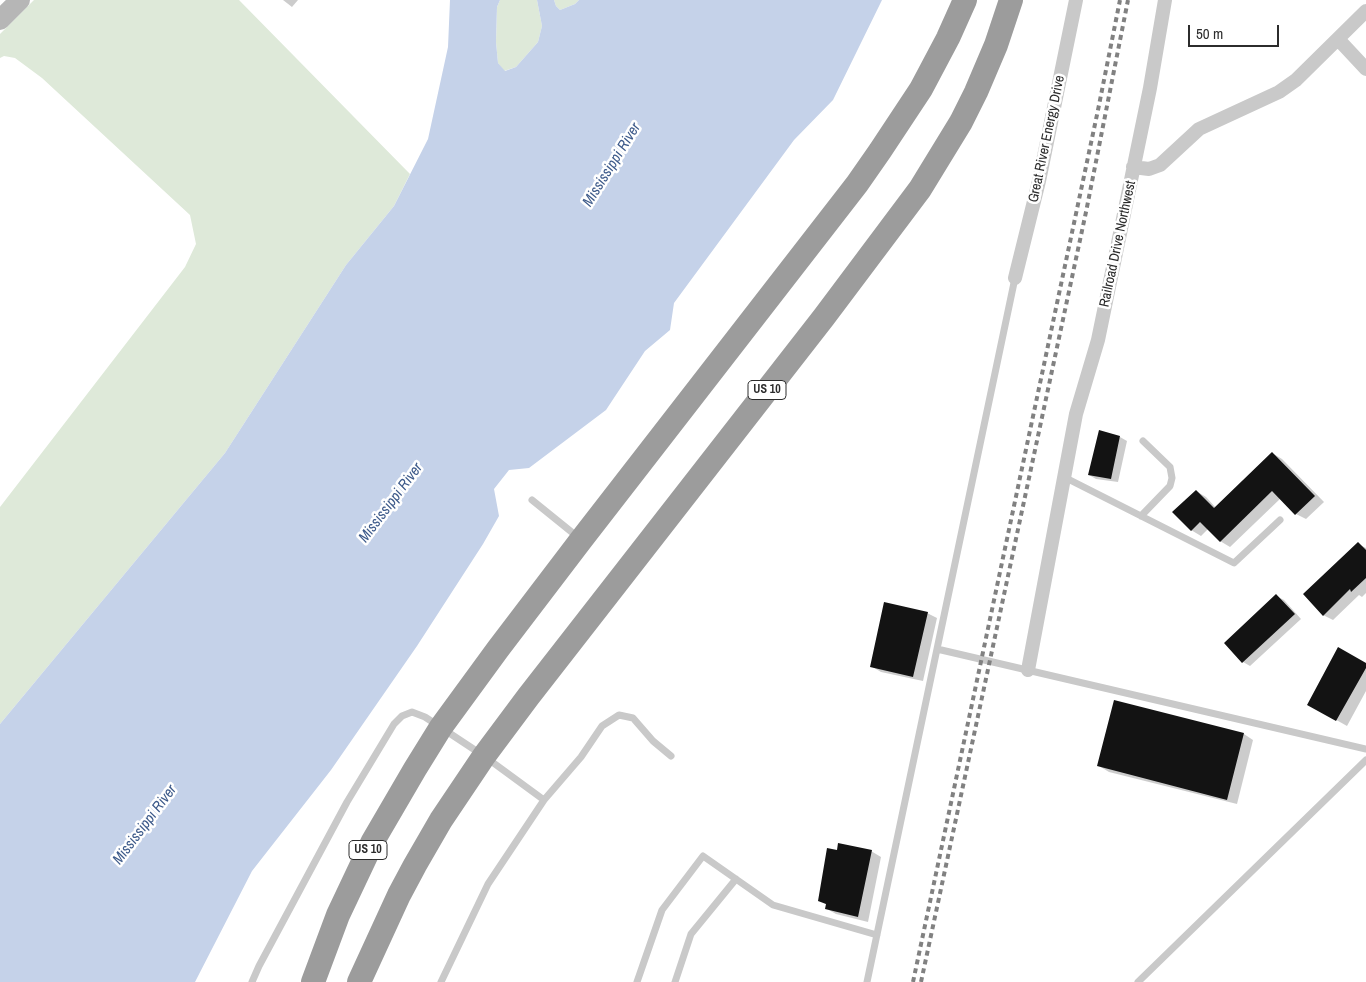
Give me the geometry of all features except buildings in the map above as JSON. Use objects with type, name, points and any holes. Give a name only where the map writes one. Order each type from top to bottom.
[{"type":"highway","name":"US 10","points":[[313,982],[338,915],[370,848],[406,783],[442,727],[498,649],[581,540],[857,184],[921,89],[948,38],[965,0]]},
{"type":"highway","name":"US 10","points":[[359,982],[391,911],[415,865],[441,820],[484,756],[824,317],[920,189],[961,122],[976,92],[996,45],[1011,0]]},
{"type":"main road","points":[[0,20],[20,0]]},
{"type":"street","name":"Great River Energy Drive","points":[[1015,278],[1039,181],[1076,0]]},
{"type":"street","name":"Railroad Drive Northwest","points":[[1028,670],[1076,414],[1098,340],[1150,88],[1165,0]]},
{"type":"street","points":[[1133,167],[1149,169],[1160,165],[1199,129],[1279,92],[1296,80],[1366,11]]},
{"type":"street","points":[[1338,39],[1366,69]]},
{"type":"lane","points":[[867,982],[1015,278]]},
{"type":"lane","points":[[1141,516],[1170,486],[1172,478],[1170,467],[1143,441]]},
{"type":"lane","points":[[1063,481],[1141,516],[1234,563],[1280,520]]},
{"type":"lane","points":[[532,500],[581,540]]},
{"type":"lane","points":[[936,649],[1366,749]]},
{"type":"lane","points":[[252,982],[347,802],[394,724],[402,716],[412,712],[442,727],[544,800]]},
{"type":"lane","points":[[441,982],[488,884],[544,800],[581,757],[602,726],[619,715],[633,718],[653,741],[671,756]]},
{"type":"lane","points":[[1138,982],[1366,760]]},
{"type":"lane","points":[[637,982],[662,910],[703,856],[773,905],[877,935]]},
{"type":"lane","points":[[675,982],[691,934],[736,879]]},
{"type":"green space","points":[[34,0],[239,0],[410,174],[394,206],[346,265],[225,453],[0,724],[0,507],[185,267],[196,244],[190,215],[42,78],[15,58],[4,56],[0,58],[0,34]]},
{"type":"green space","points":[[500,0],[537,0],[542,26],[538,42],[516,67],[504,71],[498,63],[496,42],[497,7]]},
{"type":"green space","points":[[554,0],[579,0],[575,4],[560,10]]},
{"type":"water","name":"Mississippi River","points":[[450,0],[500,0],[497,7],[496,42],[498,63],[505,71],[516,67],[538,42],[542,26],[537,0],[554,0],[560,10],[575,4],[579,0],[882,0],[833,100],[794,140],[674,303],[670,330],[645,351],[606,410],[529,468],[509,470],[494,489],[499,516],[483,544],[417,646],[331,770],[252,871],[195,982],[0,982],[0,724],[225,453],[346,265],[394,206],[428,139],[448,47]]},
{"type":"railway","points":[[913,982],[1120,0]]},
{"type":"railway","points":[[921,982],[1086,212],[1128,0]]}]
